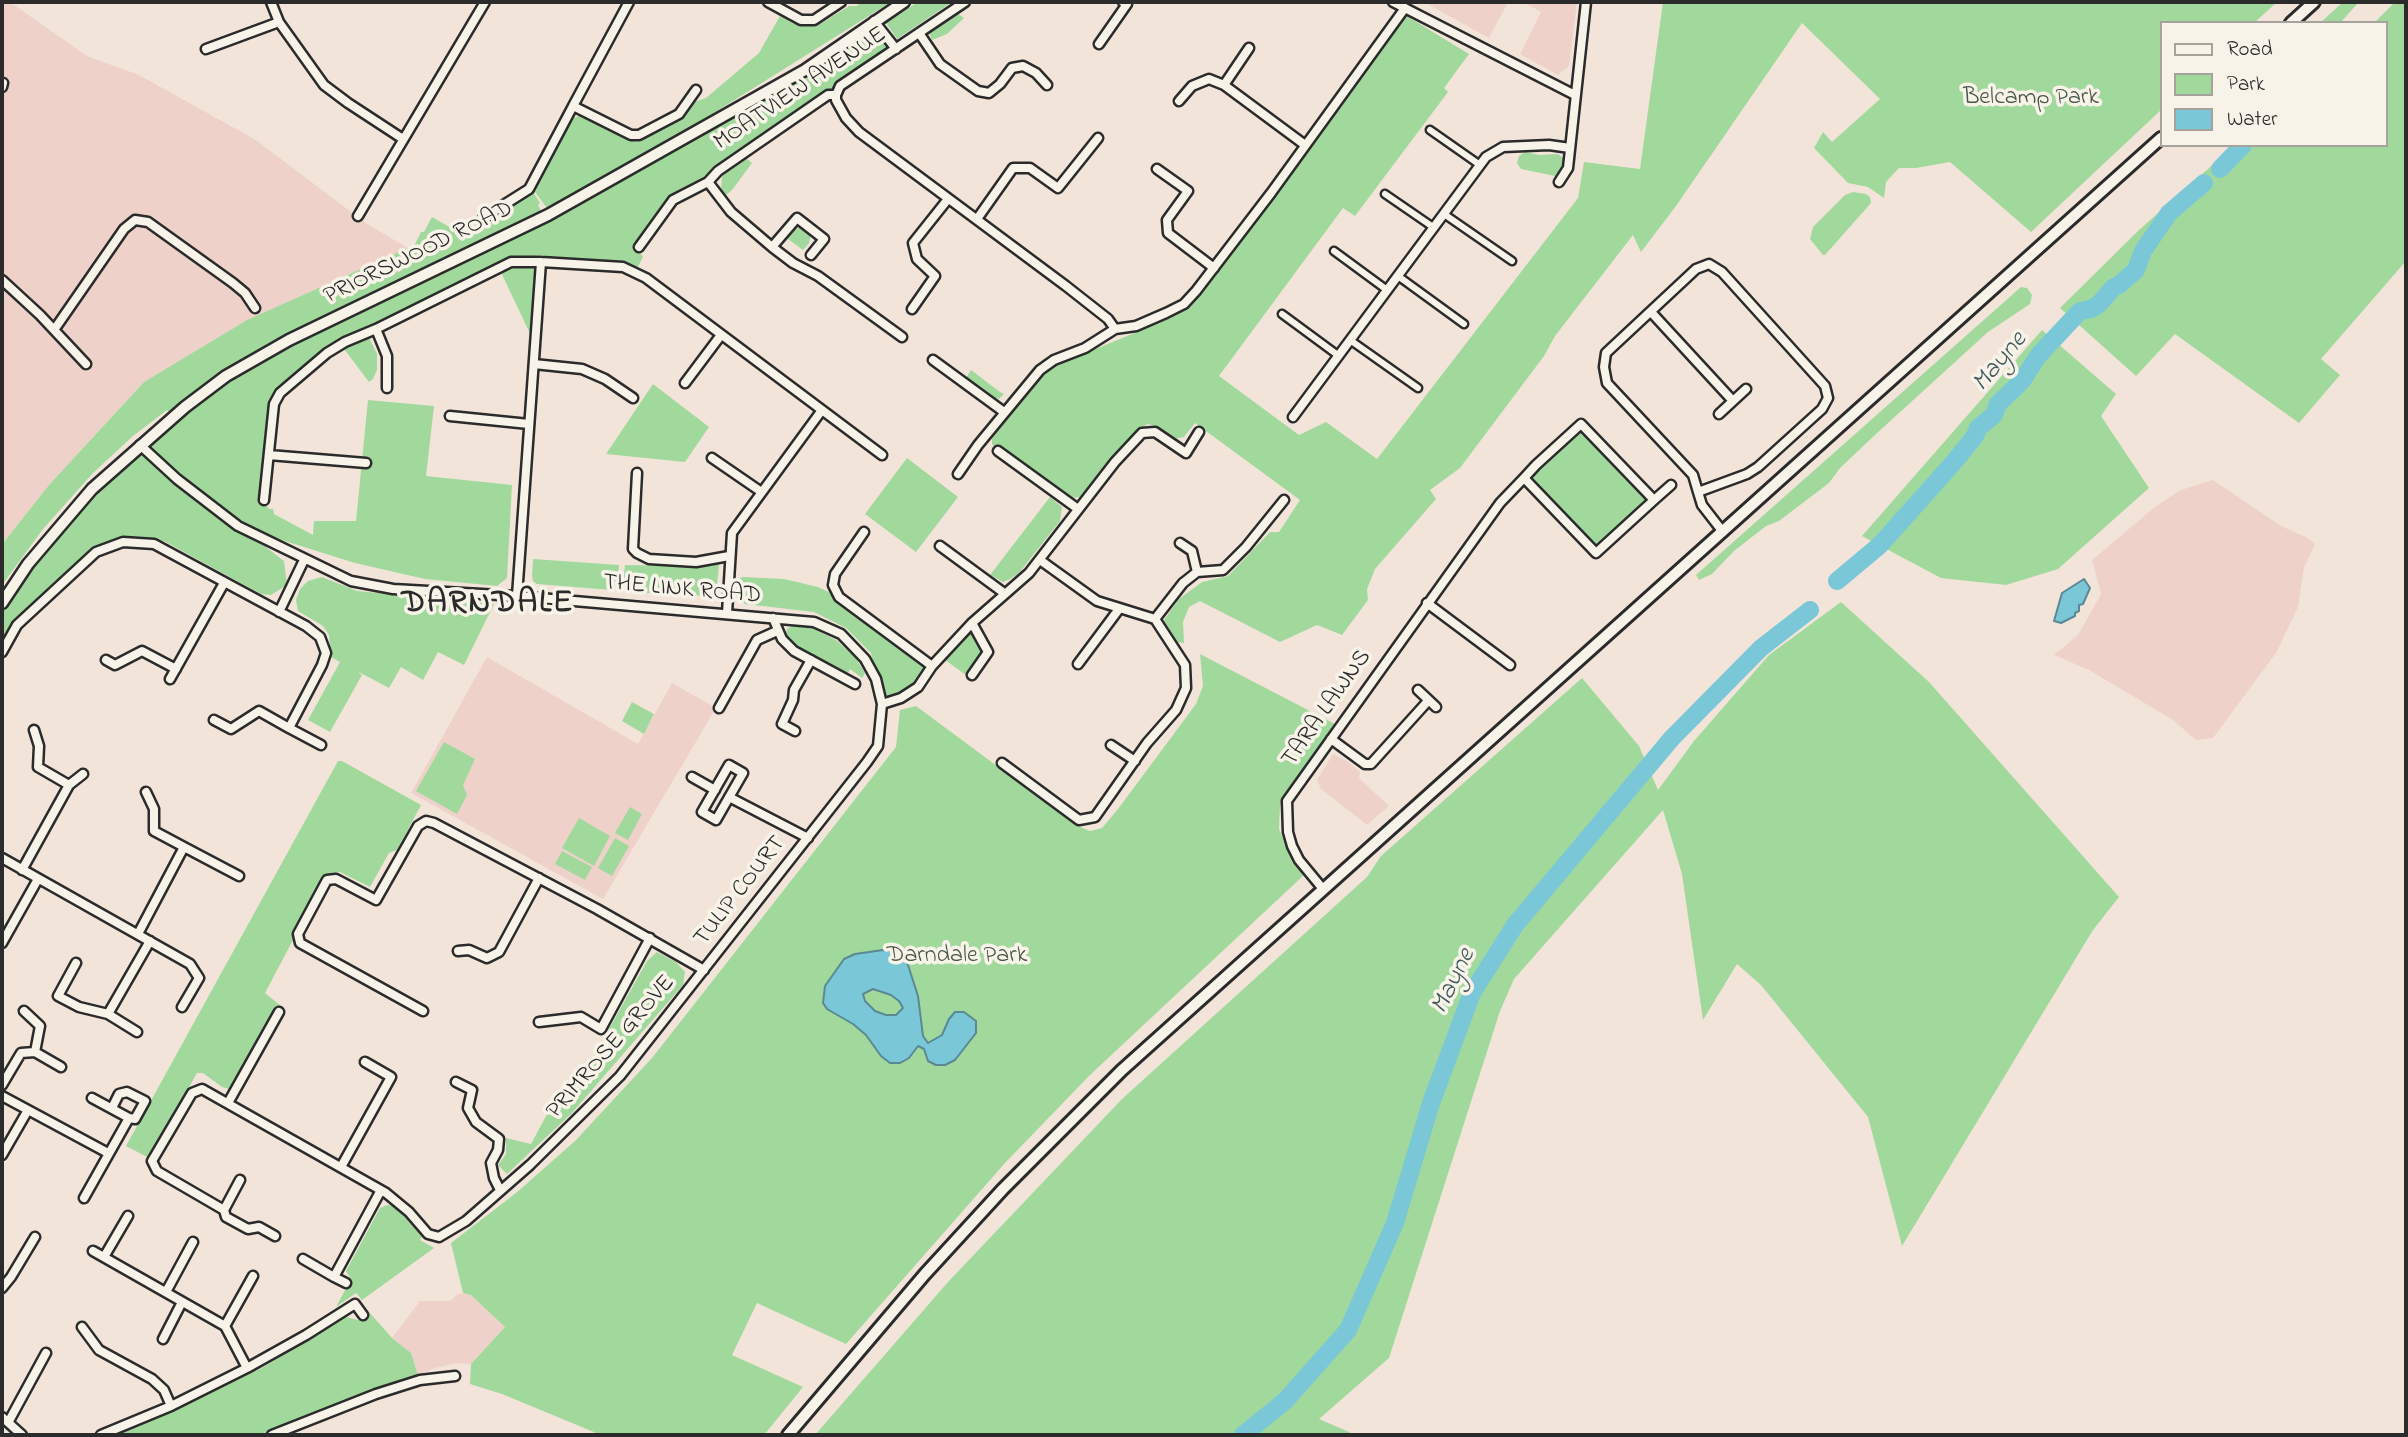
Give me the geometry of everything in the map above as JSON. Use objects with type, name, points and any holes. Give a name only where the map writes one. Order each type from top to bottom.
[{"type":"main road","points":[[2293,21],[2314,2]]},
{"type":"main road","points":[[788,1435],[925,1274],[1065,1126],[1122,1070],[2160,139]]},
{"type":"street","points":[[271,2],[279,22],[324,85],[403,139]]},
{"type":"street","points":[[358,216],[485,2]]},
{"type":"street","points":[[483,218],[529,189],[629,2]]},
{"type":"street","points":[[768,2],[801,20],[814,20],[841,2]]},
{"type":"street","name":"PRIORSWOOD ROAD","points":[[2,603],[28,564],[92,489],[185,407],[236,370],[289,340],[548,215],[805,70],[904,2]]},
{"type":"street","name":"MOATVIEW AVENUE","points":[[639,247],[673,200],[708,182],[718,170],[828,95],[836,95],[840,86],[965,2]]},
{"type":"street","points":[[1099,44],[1127,4],[1123,2]]},
{"type":"street","points":[[1393,2],[1575,95]]},
{"type":"street","points":[[1559,182],[1568,168],[1586,2]]},
{"type":"street","points":[[958,474],[1004,412],[1040,370],[1054,360],[1085,348],[1115,329],[1136,326],[1184,304],[1214,268],[1405,8]]},
{"type":"street","points":[[874,21],[896,49]]},
{"type":"street","points":[[206,49],[279,22]]},
{"type":"street","name":"MOATVIEW AVENUE","points":[[919,33],[940,64],[978,90],[989,93],[1012,68],[1023,66],[1036,73],[1047,85]]},
{"type":"street","points":[[1224,85],[1249,48]]},
{"type":"street","points":[[1179,102],[1192,86],[1209,79],[1224,85],[1305,145]]},
{"type":"street","points":[[573,106],[631,135],[639,135],[679,114],[696,90]]},
{"type":"street","points":[[836,95],[846,118],[859,132],[1108,318],[1115,329]]},
{"type":"street","points":[[1430,130],[1480,165]]},
{"type":"street","points":[[977,219],[1013,168],[1030,168],[1058,188],[1098,138]]},
{"type":"street","points":[[1293,417],[1486,157],[1503,147],[1549,145],[1570,148]]},
{"type":"street","points":[[1157,169],[1188,191],[1167,220],[1168,233],[1214,268]]},
{"type":"street","name":"MOATVIEW AVENUE","points":[[708,182],[731,212],[772,247],[793,263],[818,276],[902,337]]},
{"type":"street","points":[[1385,194],[1433,227]]},
{"type":"street","points":[[912,309],[935,276],[916,259],[913,243],[948,199]]},
{"type":"street","points":[[1444,214],[1512,261]]},
{"type":"street","points":[[772,247],[797,218],[824,239],[811,255]]},
{"type":"street","points":[[54,330],[124,229],[135,220],[148,222],[233,283],[245,293],[255,308]]},
{"type":"street","points":[[1334,251],[1387,290]]},
{"type":"street","points":[[264,500],[274,404],[281,393],[327,353],[345,342],[511,262],[624,267],[646,278],[882,455]]},
{"type":"street","points":[[516,596],[541,262]]},
{"type":"street","points":[[1698,492],[1758,467],[1822,409],[1828,398],[1825,386],[1722,272],[1709,264],[1696,269],[1606,353],[1604,367],[1607,383],[1693,475],[1698,492],[1702,505],[1723,532]]},
{"type":"street","points":[[1398,276],[1464,324]]},
{"type":"street","points":[[2,280],[86,364]]},
{"type":"street","points":[[1650,312],[1733,401]]},
{"type":"street","points":[[1282,314],[1339,356]]},
{"type":"street","points":[[376,329],[387,356],[387,388]]},
{"type":"street","points":[[685,383],[721,335]]},
{"type":"street","points":[[1350,340],[1418,388]]},
{"type":"street","points":[[933,360],[1004,412]]},
{"type":"street","points":[[534,365],[582,369],[605,379],[633,398]]},
{"type":"street","points":[[1719,414],[1746,390]]},
{"type":"street","points":[[727,613],[732,533],[760,491],[822,410]]},
{"type":"street","points":[[450,416],[529,424]]},
{"type":"street","name":"TARA LAWNS","points":[[1323,889],[1299,860],[1292,846],[1286,814],[1287,801],[1500,503],[1581,424],[1654,500]]},
{"type":"street","points":[[882,704],[901,698],[918,687],[932,666],[972,623],[1029,573],[1142,433],[1155,432],[1185,453],[1199,432]]},
{"type":"street","name":"THE LINK ROAD","points":[[140,445],[177,479],[237,526],[351,581],[393,589],[516,596],[814,622],[841,634],[865,659],[876,679],[882,704]]},
{"type":"street","points":[[998,451],[1078,509]]},
{"type":"street","points":[[269,455],[366,463]]},
{"type":"street","points":[[712,458],[760,491]]},
{"type":"street","points":[[637,473],[634,550],[637,553],[649,559],[696,562],[729,555]]},
{"type":"street","points":[[1524,478],[1596,552],[1671,485]]},
{"type":"street","points":[[1155,619],[1183,583],[1197,572],[1223,570],[1246,547],[1284,500]]},
{"type":"street","points":[[864,532],[835,574],[833,585],[839,597],[932,666]]},
{"type":"street","points":[[2,652],[17,625],[96,552],[123,542],[154,544],[306,626],[320,637],[326,653],[322,665],[289,728]]},
{"type":"street","points":[[1180,543],[1192,551],[1197,572]]},
{"type":"street","points":[[940,546],[1004,593]]},
{"type":"street","points":[[1002,763],[1079,820],[1095,817],[1147,743],[1176,710],[1186,688],[1185,665],[1155,619],[1097,601],[1040,559]]},
{"type":"street","points":[[279,612],[304,560]]},
{"type":"street","points":[[170,679],[224,583]]},
{"type":"street","points":[[1427,603],[1510,666]]},
{"type":"street","points":[[1078,664],[1119,608]]},
{"type":"street","points":[[773,618],[777,631],[794,650],[855,684]]},
{"type":"street","points":[[972,623],[988,652],[972,674]]},
{"type":"street","points":[[719,708],[757,640],[777,631]]},
{"type":"street","points":[[106,660],[115,665],[142,651],[176,669]]},
{"type":"street","points":[[795,731],[782,724],[793,700],[794,690],[811,660]]},
{"type":"street","points":[[1331,738],[1366,764],[1371,764],[1432,704],[1418,690]]},
{"type":"street","name":"TULIP COURT","points":[[704,970],[878,746],[882,704]]},
{"type":"street","points":[[214,720],[231,729],[259,711],[321,745]]},
{"type":"street","points":[[34,730],[39,746],[38,767],[69,785]]},
{"type":"street","points":[[1111,745],[1135,761]]},
{"type":"street","points":[[729,765],[743,773],[716,820],[702,812],[715,790],[729,765]]},
{"type":"street","points":[[22,870],[69,785],[83,774]]},
{"type":"street","points":[[692,777],[715,790]]},
{"type":"street","points":[[146,792],[154,808],[154,831],[239,876]]},
{"type":"street","name":"TULIP COURT","points":[[729,797],[808,838]]},
{"type":"street","name":"PRIMROSE GROVE","points":[[381,1190],[409,1213],[428,1234],[439,1237],[466,1221],[561,1136],[620,1076],[704,970],[539,878],[426,821],[418,826],[376,900],[336,879],[327,880],[298,934],[300,943],[423,1011]]},
{"type":"street","points":[[138,934],[184,847]]},
{"type":"street","points":[[2,858],[190,964],[199,978],[181,1007]]},
{"type":"street","points":[[458,951],[469,950],[487,958],[499,952],[539,878]]},
{"type":"street","points":[[2,943],[38,879]]},
{"type":"street","name":"PRIMROSE GROVE","points":[[539,1022],[581,1017],[601,1029],[650,938]]},
{"type":"street","points":[[108,1014],[150,941]]},
{"type":"street","points":[[76,963],[58,996],[79,1007],[108,1014],[137,1032]]},
{"type":"street","points":[[24,1011],[40,1027],[35,1052]]},
{"type":"street","points":[[228,1103],[279,1012]]},
{"type":"street","points":[[2,1085],[20,1053],[35,1052],[61,1066]]},
{"type":"street","points":[[341,1167],[391,1077],[365,1062]]},
{"type":"street","points":[[456,1082],[472,1090],[468,1108],[477,1122],[499,1139],[498,1150],[491,1163],[500,1191]]},
{"type":"street","points":[[275,1236],[259,1227],[248,1229],[226,1217],[224,1210],[157,1171],[152,1161],[191,1093],[202,1089],[381,1190],[334,1277]]},
{"type":"street","points":[[92,1098],[129,1118],[135,1119],[145,1101],[127,1092],[119,1094],[112,1108]]},
{"type":"street","points":[[2,1096],[108,1153]]},
{"type":"street","points":[[2,1155],[28,1110]]},
{"type":"street","points":[[84,1198],[129,1118]]},
{"type":"street","points":[[224,1210],[240,1180]]},
{"type":"street","points":[[104,1257],[128,1216]]},
{"type":"street","points":[[2,1288],[35,1237]]},
{"type":"street","points":[[166,1292],[193,1242]]},
{"type":"street","points":[[93,1251],[225,1326],[247,1368]]},
{"type":"street","points":[[303,1259],[346,1283]]},
{"type":"street","points":[[2,1272],[11,1277]]},
{"type":"street","points":[[225,1326],[253,1276]]},
{"type":"street","points":[[163,1339],[182,1302]]},
{"type":"street","points":[[101,1435],[171,1406],[247,1368],[355,1304],[363,1315]]},
{"type":"street","points":[[82,1327],[99,1350],[152,1379],[164,1390],[171,1406]]},
{"type":"street","points":[[22,1435],[5,1419],[46,1353]]},
{"type":"street","points":[[272,1435],[420,1380],[455,1376]]},
{"type":"shaded area","points":[[2,2],[10,2],[87,56],[139,75],[256,140],[367,224],[408,248],[247,320],[144,382],[49,485],[2,544]]},
{"type":"shaded area","points":[[1424,2],[1508,2],[1489,38]]},
{"type":"shaded area","points":[[1523,2],[1577,2],[1569,66],[1558,75],[1520,54],[1541,12]]},
{"type":"shaded area","points":[[2213,480],[2281,526],[2315,544],[2304,568],[2298,607],[2276,653],[2213,738],[2196,740],[2173,720],[2089,670],[2054,655],[2078,635],[2101,594],[2092,560],[2156,506],[2181,490]]},
{"type":"shaded area","points":[[487,657],[638,744],[672,683],[716,708],[603,899],[411,793]]},
{"type":"shaded area","points":[[1333,754],[1360,772],[1359,778],[1389,806],[1367,825],[1321,789],[1317,780]]},
{"type":"shaded area","points":[[463,1293],[471,1294],[505,1327],[471,1364],[457,1363],[418,1375],[411,1353],[392,1338],[420,1301],[450,1301]]},
{"type":"green space","points":[[861,2],[891,2],[685,131],[547,208],[535,192],[572,119],[580,115],[636,142],[683,117],[694,102],[706,98],[759,53],[780,16],[794,24],[817,26],[849,6],[857,6]]},
{"type":"green space","points":[[918,2],[952,2],[897,39],[886,23]]},
{"type":"green space","name":"Belcamp Park","points":[[1663,2],[2277,2],[2256,21],[2160,21],[2160,111],[2031,232],[1950,162],[1899,168],[1886,182],[1884,198],[1868,187],[1848,183],[1814,148],[1823,132],[1832,142],[1880,99],[1802,23],[1676,206],[1641,252],[1633,235],[1555,336],[1544,356],[1460,468],[1430,490],[1436,499],[1375,569],[1367,589],[1368,600],[1342,635],[1317,625],[1280,642],[1200,601],[1189,607],[1183,622],[1184,643],[1175,642],[1167,631],[1164,620],[1179,599],[1202,582],[1228,576],[1270,532],[1279,532],[1300,500],[1195,423],[1184,437],[1173,439],[1158,427],[1148,424],[1138,429],[1110,458],[1081,497],[1070,498],[998,445],[992,445],[992,439],[1002,424],[1033,384],[1052,367],[1166,320],[1192,304],[1275,197],[1305,145],[1405,15],[1469,54],[1444,88],[1448,92],[1355,216],[1343,208],[1219,376],[1299,435],[1326,422],[1377,459],[1578,198],[1584,162],[1640,169]]},
{"type":"green space","points":[[2343,2],[2359,2],[2342,21],[2322,21]]},
{"type":"green space","points":[[2395,2],[2406,2],[2406,261],[2321,359],[2340,375],[2299,423],[2175,334],[2136,376],[2060,308],[2139,230],[2233,147],[2387,147],[2387,21],[2376,21]]},
{"type":"green space","points":[[957,13],[964,18],[947,34],[932,40],[929,32]]},
{"type":"green space","points":[[872,23],[893,51],[672,201],[637,248],[643,257],[634,274],[622,268],[539,255],[508,263],[542,263],[534,342],[498,266],[366,331],[377,354],[377,370],[369,382],[341,345],[276,398],[262,500],[269,509],[273,509],[274,514],[313,535],[314,521],[356,521],[368,400],[434,406],[426,476],[512,485],[507,578],[497,586],[425,579],[355,563],[240,527],[284,561],[287,585],[271,595],[261,594],[164,541],[139,537],[96,552],[17,625],[2,651],[2,603],[93,489],[226,377],[738,110]]},
{"type":"green space","points":[[1525,152],[1539,155],[1558,154],[1568,168],[1563,175],[1555,176],[1521,169],[1517,163],[1519,156]]},
{"type":"green space","points":[[746,158],[752,163],[725,196],[721,189],[722,176]]},
{"type":"green space","points":[[533,192],[540,203],[538,205],[541,211],[269,344],[216,376],[169,412],[167,410],[133,436],[93,473],[43,529],[2,585],[3,543],[49,485],[144,382],[247,320],[408,248],[412,250],[432,217],[460,233],[469,233],[478,221],[505,215],[513,204]]},
{"type":"green space","points":[[1853,192],[1866,194],[1871,203],[1823,255],[1810,239],[1813,227],[1845,195]]},
{"type":"green space","points":[[801,227],[811,234],[809,243],[803,250],[788,239],[794,230]]},
{"type":"green space","points":[[2021,287],[2027,288],[2032,295],[2030,304],[1988,332],[1840,468],[1829,483],[1779,521],[1766,526],[1734,551],[1712,574],[1699,580],[1696,575]]},
{"type":"green space","points":[[2042,330],[2116,394],[2101,416],[2149,488],[2058,569],[2006,585],[1941,578],[1862,536]]},
{"type":"green space","points":[[971,370],[1004,394],[999,399],[993,398],[966,378]]},
{"type":"green space","points":[[653,384],[709,427],[685,462],[606,454]]},
{"type":"green space","points":[[1583,427],[1651,499],[1595,549],[1524,478]]},
{"type":"green space","points":[[907,458],[958,497],[916,552],[865,514]]},
{"type":"green space","points":[[1050,497],[1062,507],[1060,521],[1019,573],[1003,582],[990,575]]},
{"type":"green space","points":[[533,559],[619,565],[618,580],[611,590],[537,584],[532,576]]},
{"type":"green space","points":[[719,564],[717,585],[708,596],[627,592],[623,587],[625,565],[693,566]]},
{"type":"green space","points":[[322,577],[357,591],[494,604],[464,665],[438,652],[423,680],[401,667],[389,688],[357,671],[362,675],[330,732],[308,720],[340,662],[331,657],[329,635],[323,626],[298,611],[296,600],[300,589],[308,581]]},
{"type":"green space","points":[[743,577],[784,579],[818,587],[839,597],[931,666],[918,687],[883,704],[871,653],[846,628],[814,612],[745,604],[734,595],[735,580]]},
{"type":"green space","points":[[1841,602],[1929,682],[2119,897],[2093,930],[1902,1246],[1868,1117],[1761,985],[1737,964],[1703,1020],[1682,874],[1663,810],[1514,979],[1500,1011],[1389,1358],[1319,1419],[1356,1435],[815,1435],[948,1282],[1122,1099],[1367,877],[1381,856],[1582,678],[1639,746],[1658,790],[1694,741],[1769,655]]},
{"type":"green space","points":[[971,623],[988,652],[970,678],[941,657]]},
{"type":"green space","points":[[795,624],[812,628],[836,640],[855,657],[865,673],[862,678],[850,669],[847,675],[797,647],[785,636],[787,629]]},
{"type":"green space","name":"Darndale Park","points":[[1200,654],[1335,724],[1280,805],[1279,829],[1293,863],[1304,875],[1090,1075],[1005,1163],[846,1344],[757,1303],[732,1355],[803,1387],[764,1435],[601,1435],[502,1394],[470,1384],[471,1364],[505,1327],[471,1295],[463,1293],[451,1243],[516,1193],[575,1141],[652,1058],[896,747],[900,710],[916,706],[1078,826],[1090,831],[1102,828],[1118,809],[1196,704],[1203,686]]},
{"type":"green space","points":[[632,702],[654,714],[644,734],[622,721]]},
{"type":"green space","points":[[444,742],[475,759],[463,785],[467,795],[457,814],[416,791]]},
{"type":"green space","points":[[338,761],[421,805],[397,850],[389,853],[370,887],[340,872],[323,876],[265,993],[281,1006],[238,1083],[229,1089],[203,1073],[197,1073],[149,1158],[126,1146]]},
{"type":"green space","points":[[630,807],[642,814],[628,840],[615,833]]},
{"type":"green space","points":[[579,818],[610,836],[594,866],[562,848]]},
{"type":"green space","points":[[615,838],[629,846],[612,876],[598,868]]},
{"type":"green space","points":[[562,851],[592,867],[585,880],[555,864]]},
{"type":"green space","points":[[657,952],[676,962],[685,972],[683,985],[572,1113],[507,1174],[498,1165],[506,1154],[506,1138],[531,1144],[560,1090],[572,1095],[647,961]]},
{"type":"green space","points":[[395,1206],[422,1237],[420,1240],[434,1248],[362,1300],[356,1293],[336,1307],[351,1279],[346,1271],[380,1208]]},
{"type":"green space","points":[[369,1312],[392,1338],[411,1353],[418,1375],[261,1435],[116,1435],[262,1368],[346,1317],[358,1320]]},
{"type":"water","points":[[2084,579],[2090,588],[2083,604],[2079,605],[2079,611],[2061,623],[2054,621],[2062,593]]},
{"type":"water","points":[[883,950],[902,955],[918,996],[923,1036],[928,1043],[942,1035],[955,1012],[964,1012],[976,1021],[976,1033],[955,1060],[945,1065],[936,1065],[928,1061],[924,1049],[918,1046],[909,1058],[900,1063],[890,1063],[881,1056],[866,1035],[827,1009],[823,1003],[825,986],[844,959],[855,954]],"holes":[[[873,989],[891,995],[903,1008],[896,1015],[875,1011],[865,1001],[863,994]]]},
{"type":"waterway","name":"Mayne","points":[[2220,169],[2241,147]]},
{"type":"waterway","name":"Mayne","points":[[1837,581],[1880,545],[1954,462],[1975,436],[1978,428],[1994,415],[1998,404],[2022,381],[2038,356],[2080,311],[2099,304],[2114,287],[2136,270],[2143,251],[2169,213],[2204,183]]},
{"type":"waterway","name":"Mayne","points":[[1243,1435],[1285,1401],[1348,1330],[1395,1223],[1431,1103],[1472,993],[1515,925],[1672,738],[1761,648],[1810,610]]},
{"type":"district","name":"DARNDALE","points":[[488,606]]}]
